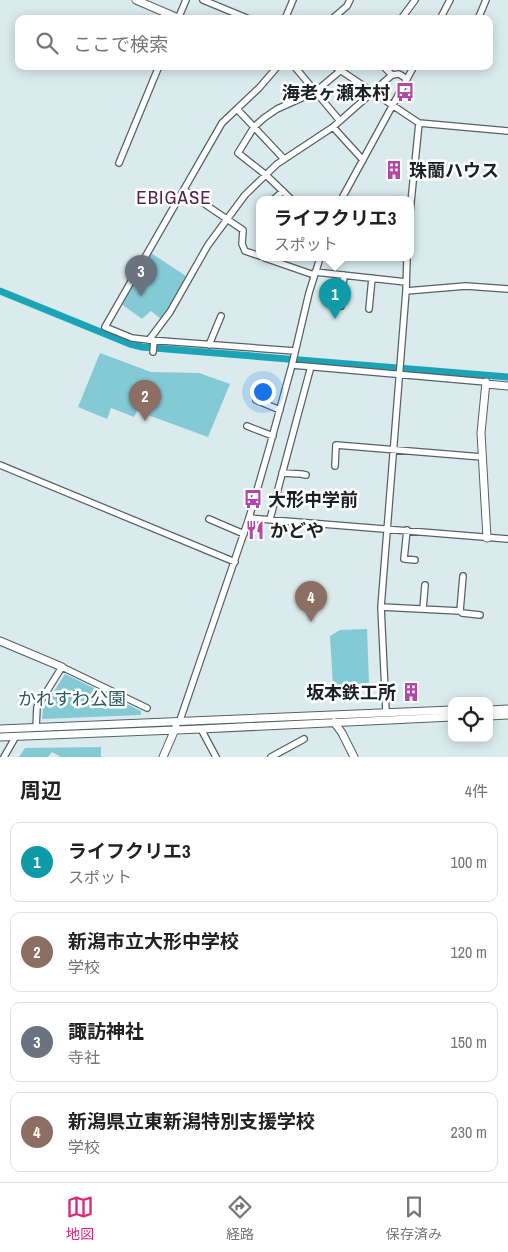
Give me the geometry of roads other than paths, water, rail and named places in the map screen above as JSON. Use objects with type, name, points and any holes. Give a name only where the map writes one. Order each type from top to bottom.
[{"type":"street","points":[[136,0],[171,15]]},
{"type":"street","points":[[179,15],[186,0]]},
{"type":"street","points":[[203,0],[239,15]]},
{"type":"street","points":[[287,15],[294,0]]},
{"type":"street","points":[[337,15],[347,6],[350,0]]},
{"type":"street","points":[[404,15],[415,0]]},
{"type":"street","points":[[442,15],[450,0]]},
{"type":"street","points":[[480,15],[486,0]]},
{"type":"street","points":[[119,164],[157,70]]},
{"type":"street","points":[[275,70],[259,88],[222,123],[105,327],[132,338],[151,341],[294,353]]},
{"type":"street","points":[[297,70],[340,121]]},
{"type":"street","points":[[339,70],[419,123],[508,131]]},
{"type":"street","points":[[387,70],[392,75]]},
{"type":"street","points":[[343,196],[412,70]]},
{"type":"street","points":[[288,196],[266,175],[238,154],[254,127],[277,109],[315,92],[342,72]]},
{"type":"street","points":[[153,352],[151,341],[170,312],[208,245],[245,195],[284,159],[333,127],[392,75],[399,74],[407,79]]},
{"type":"street","points":[[237,109],[284,159]]},
{"type":"street","points":[[412,196],[419,123]]},
{"type":"street","points":[[333,127],[363,160]]},
{"type":"street","points":[[184,190],[243,230],[242,244],[245,251],[256,255]]},
{"type":"street","points":[[277,196],[283,191]]},
{"type":"street","points":[[276,261],[315,273],[406,282]]},
{"type":"street","points":[[163,757],[180,720],[244,534],[273,436],[319,261]]},
{"type":"street","points":[[386,712],[381,607],[407,261]]},
{"type":"street","points":[[341,306],[344,275]]},
{"type":"street","points":[[369,309],[372,278]]},
{"type":"street","points":[[406,291],[466,286],[508,289]]},
{"type":"street","points":[[209,345],[221,316]]},
{"type":"street","points":[[292,364],[400,373],[508,386]]},
{"type":"street","points":[[270,519],[310,370]]},
{"type":"street","points":[[486,383],[481,433],[487,538]]},
{"type":"street","points":[[256,400],[280,410]]},
{"type":"street","points":[[246,426],[273,436]]},
{"type":"street","points":[[335,466],[336,445],[482,457]]},
{"type":"street","points":[[0,465],[235,562]]},
{"type":"street","points":[[282,473],[306,476]]},
{"type":"street","points":[[249,518],[387,528],[508,540]]},
{"type":"street","points":[[209,519],[244,534]]},
{"type":"street","points":[[407,530],[404,559],[415,560]]},
{"type":"street","points":[[460,611],[463,576]]},
{"type":"street","points":[[423,609],[425,585]]},
{"type":"street","points":[[381,607],[460,611],[462,613],[480,615]]},
{"type":"street","points":[[0,641],[147,708]]},
{"type":"street","points":[[36,728],[37,707],[62,668]]},
{"type":"street","points":[[493,710],[508,709]]},
{"type":"street","points":[[0,729],[448,710]]},
{"type":"street","points":[[493,716],[508,715]]},
{"type":"street","points":[[0,737],[448,717]]},
{"type":"street","points":[[334,722],[354,757]]},
{"type":"street","points":[[201,729],[216,757]]},
{"type":"street","points":[[4,757],[16,736]]},
{"type":"street","points":[[271,757],[304,739]]},
{"type":"waterway","points":[[0,291],[130,344],[142,347],[508,377]]},
{"type":"place","name":"海老ヶ瀬本村","points":[[405,92]]},
{"type":"place","name":"珠蘭ハウス","points":[[394,170]]},
{"type":"place","name":"諏訪神社","points":[[141,296]]},
{"type":"place","name":"ライフクリエ3","points":[[335,319]]},
{"type":"place","name":"新潟市立大形中学校","points":[[145,421]]},
{"type":"place","name":"大形中学前","points":[[253,499]]},
{"type":"place","name":"かどや","points":[[255,530]]},
{"type":"place","name":"新潟県立東新潟特別支援学校","points":[[311,622]]},
{"type":"place","name":"坂本鉄工所","points":[[411,692]]},
{"type":"district","name":"EBIGASE","points":[[174,197]]},
{"type":"park label","name":"かれすわ公園","points":[[72,698]]}]
